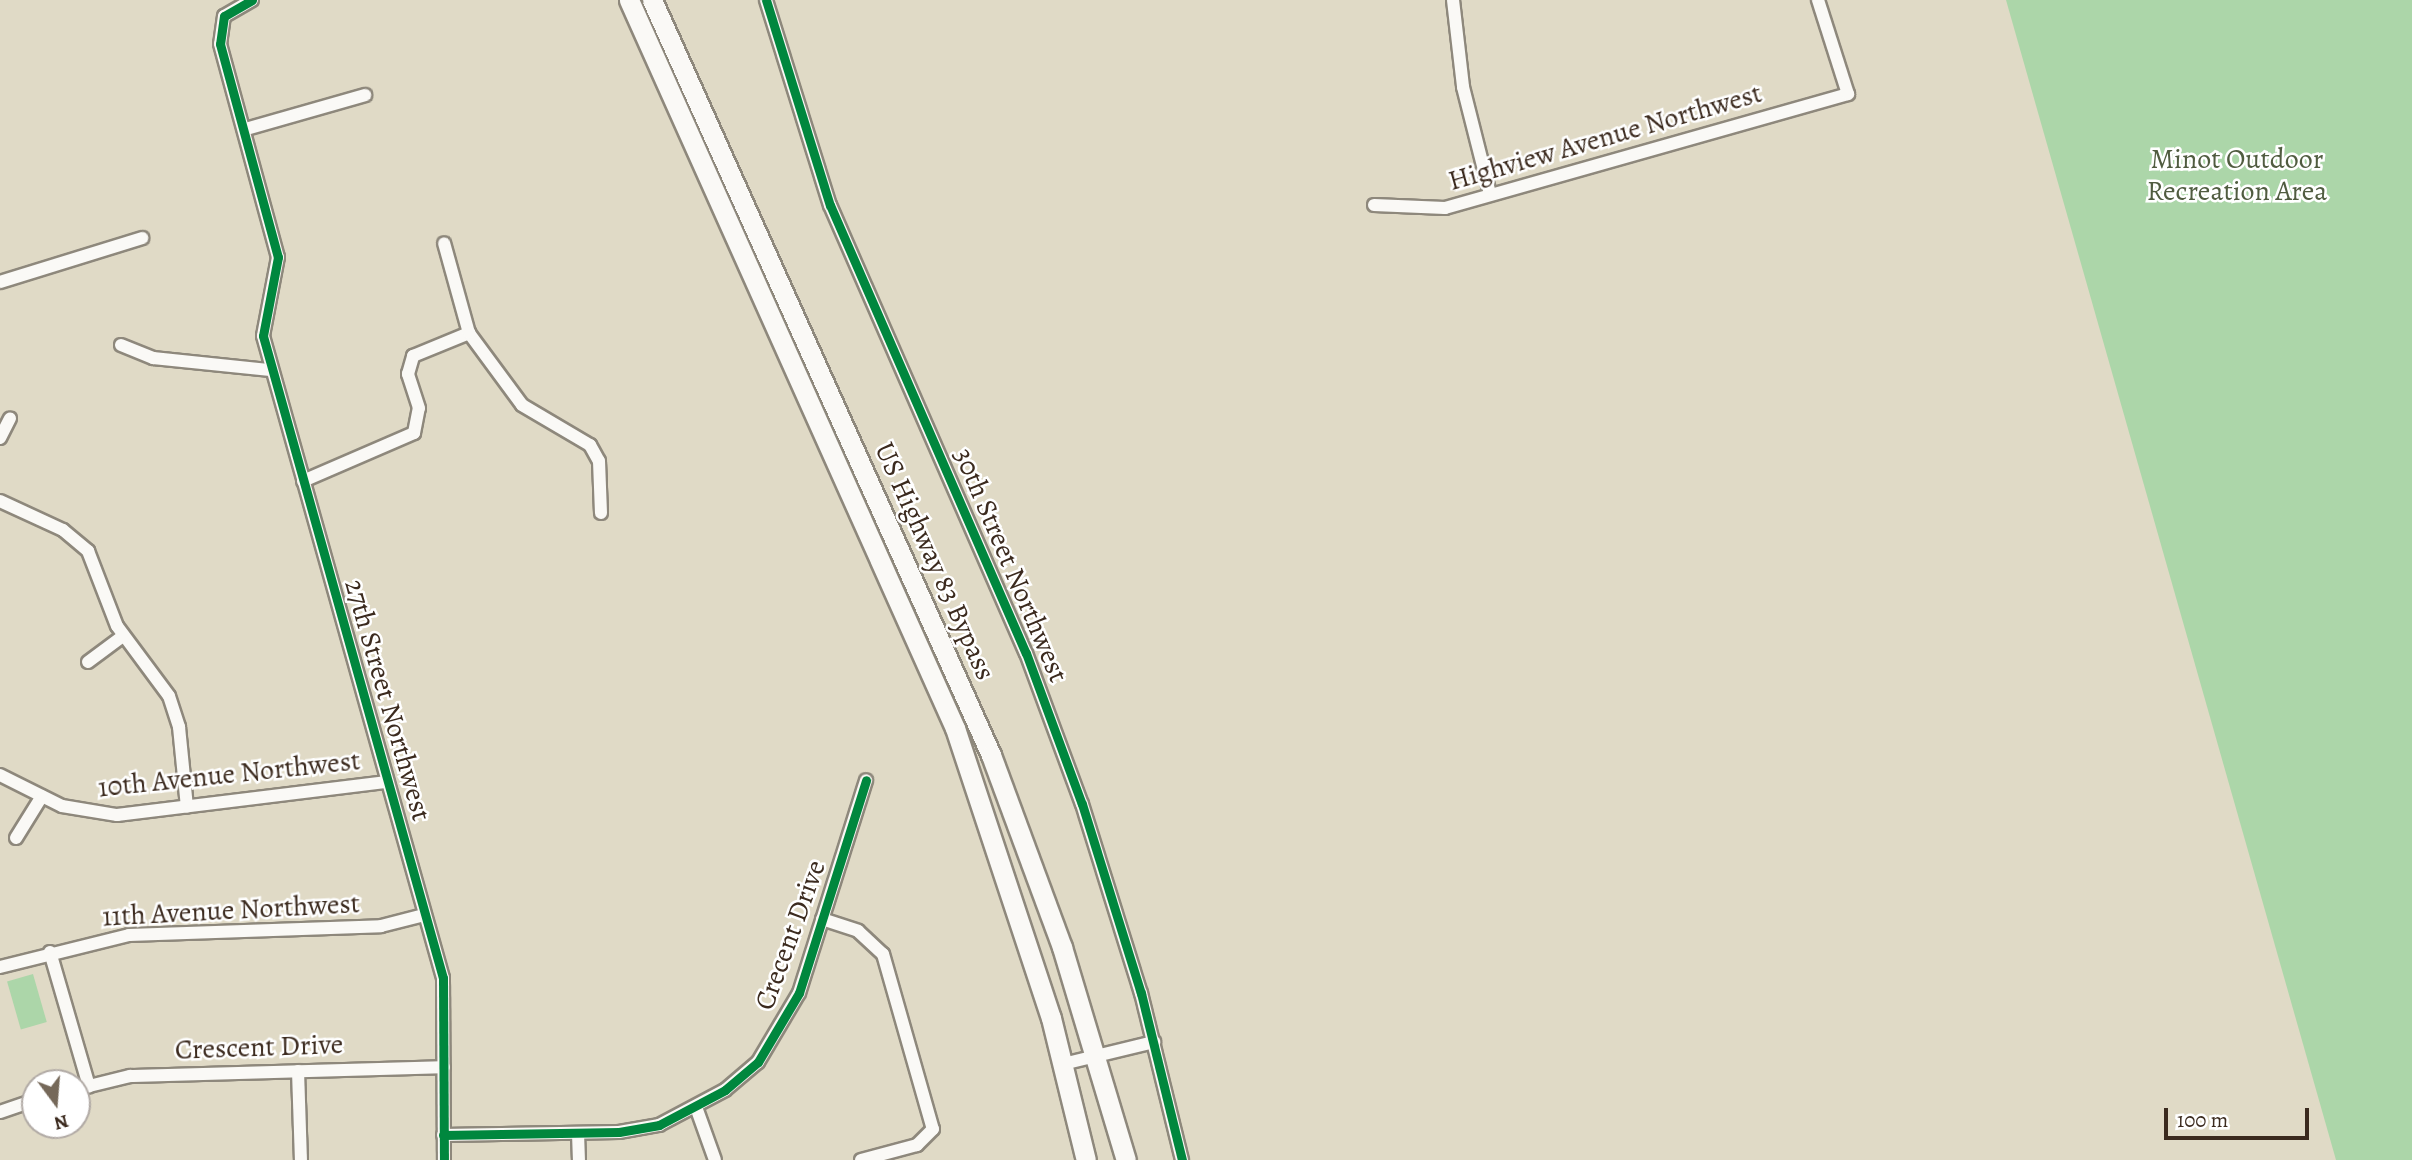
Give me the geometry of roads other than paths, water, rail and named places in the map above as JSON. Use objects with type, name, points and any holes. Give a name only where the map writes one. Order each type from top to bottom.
[{"type":"highway","points":[[620,0],[663,76]]},
{"type":"highway","name":"US Highway 83 Bypass","points":[[629,0],[955,728],[1063,1064],[1086,1160]]},
{"type":"highway","name":"US Highway 83 Bypass","points":[[652,0],[991,755],[1096,1054],[1126,1160]]},
{"type":"highway","points":[[665,0],[696,96]]},
{"type":"street","points":[[252,0],[231,9],[220,29],[246,129],[365,95]]},
{"type":"street","name":"30th Street Northwest","points":[[766,0],[830,205],[1026,653],[1090,829],[1154,1042],[1182,1160]]},
{"type":"street","points":[[1453,0],[1463,87],[1490,194]]},
{"type":"street","name":"Highview Avenue Northwest","points":[[1374,205],[1427,211],[1848,93],[1818,0]]},
{"type":"street","name":"27th Street Northwest","points":[[246,129],[278,257],[263,336],[270,370],[443,978],[444,1160]]},
{"type":"street","points":[[0,282],[142,238]]},
{"type":"street","points":[[444,243],[469,333],[522,405],[590,445],[598,461],[601,513]]},
{"type":"street","points":[[303,481],[414,433],[419,408],[408,374],[413,356],[469,333]]},
{"type":"street","points":[[121,345],[153,358],[270,370]]},
{"type":"street","points":[[0,438],[10,418]]},
{"type":"street","points":[[0,501],[63,530],[88,551],[123,636],[169,696],[179,727],[187,807]]},
{"type":"street","points":[[88,662],[123,636]]},
{"type":"street","name":"10th Avenue Northwest","points":[[0,775],[42,796],[90,813],[187,807],[387,782]]},
{"type":"street","name":"Crecent Drive","points":[[443,1135],[578,1133],[660,1125],[696,1107],[758,1062],[778,1033],[799,993],[866,780]]},
{"type":"street","points":[[16,838],[42,796]]},
{"type":"street","name":"11th Avenue Northwest","points":[[0,967],[51,952],[129,935],[381,926],[424,915]]},
{"type":"street","points":[[822,919],[858,931],[883,954],[933,1129],[917,1144],[861,1160]]},
{"type":"street","points":[[51,952],[79,1069]]},
{"type":"street","points":[[1063,1064],[1154,1042]]},
{"type":"street","name":"Crescent Drive","points":[[91,1086],[130,1076],[444,1067]]},
{"type":"street","points":[[298,1071],[301,1160]]},
{"type":"street","points":[[0,1112],[21,1105]]},
{"type":"street","points":[[696,1107],[715,1160]]},
{"type":"street","points":[[578,1133],[579,1160]]},
{"type":"park label","name":"Minot Outdoor Recreation Area","points":[[2237,175]]}]
